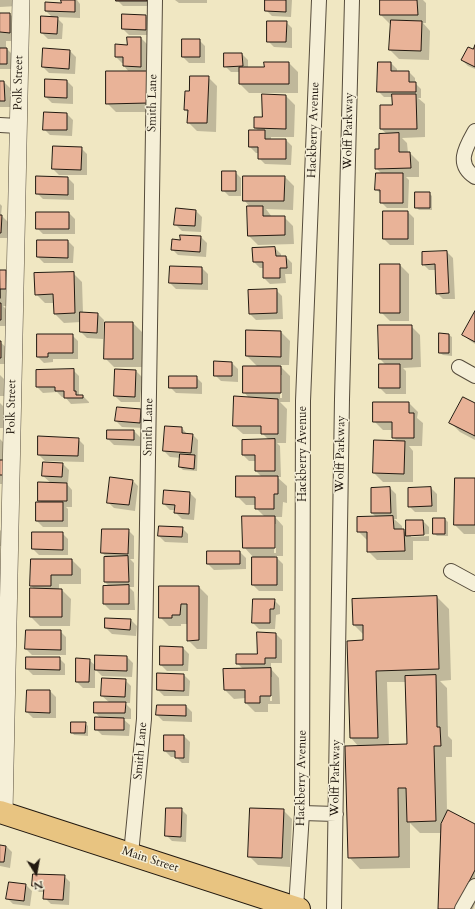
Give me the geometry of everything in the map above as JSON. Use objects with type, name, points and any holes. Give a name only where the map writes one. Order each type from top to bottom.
[{"type":"main road","name":"Main Street","points":[[2,813],[298,908]]},
{"type":"street","name":"Polk Street","points":[[2,813],[21,0]]},
{"type":"street","name":"Smith Lane","points":[[131,854],[144,720],[155,0]]},
{"type":"street","name":"Hackberry Avenue","points":[[298,908],[302,813],[303,401],[319,0]]},
{"type":"street","name":"Wolff Parkway","points":[[334,909],[342,407],[352,0]]},
{"type":"street","points":[[0,125],[18,126]]},
{"type":"street","points":[[475,131],[465,149],[464,159],[465,166],[470,174],[475,177]]},
{"type":"street","points":[[459,367],[475,376]]},
{"type":"street","points":[[451,571],[475,584]]},
{"type":"street","points":[[302,813],[336,814]]},
{"type":"street","points":[[462,909],[475,886]]},
{"type":"building","points":[[61,0],[75,0],[75,12],[45,11],[45,2],[61,3]]},
{"type":"building","points":[[147,0],[147,1],[116,1]]},
{"type":"building","points":[[265,0],[286,0],[286,12],[265,11]]},
{"type":"building","points":[[380,0],[417,0],[418,15],[380,15]]},
{"type":"building","points":[[0,13],[10,13],[10,33],[0,32]]},
{"type":"building","points":[[122,14],[146,15],[146,30],[122,29]]},
{"type":"building","points":[[41,16],[58,17],[57,34],[41,33]]},
{"type":"building","points":[[391,20],[422,21],[421,51],[389,50]]},
{"type":"building","points":[[267,21],[287,21],[286,42],[267,42]]},
{"type":"building","points":[[127,37],[141,37],[141,67],[123,66],[123,57],[115,57],[115,44],[127,45]]},
{"type":"building","points":[[182,39],[200,39],[200,57],[182,57]]},
{"type":"building","points":[[475,45],[475,67],[461,60],[468,47],[473,49]]},
{"type":"building","points":[[0,48],[7,48],[7,64],[0,64]]},
{"type":"building","points":[[43,48],[70,50],[69,69],[42,67]]},
{"type":"building","points":[[224,53],[242,53],[243,66],[224,67]]},
{"type":"building","points":[[264,62],[289,62],[289,84],[239,84],[239,67],[264,67]]},
{"type":"building","points":[[378,62],[391,62],[391,71],[409,71],[409,82],[416,82],[416,92],[377,92]]},
{"type":"building","points":[[106,71],[148,71],[148,103],[106,104]]},
{"type":"building","points":[[190,76],[209,76],[207,123],[187,123],[188,110],[184,110],[185,91],[189,91]]},
{"type":"building","points":[[45,79],[67,80],[67,98],[45,97]]},
{"type":"building","points":[[0,81],[4,81],[5,101],[0,101]]},
{"type":"building","points":[[262,94],[286,95],[286,129],[254,128],[254,117],[262,117]]},
{"type":"building","points":[[392,94],[416,94],[417,129],[380,129],[380,105],[392,105]]},
{"type":"building","points":[[44,112],[67,113],[67,130],[43,130]]},
{"type":"building","points":[[249,130],[265,130],[265,139],[286,139],[286,159],[258,159],[258,147],[249,147]]},
{"type":"building","points":[[399,133],[399,152],[410,152],[411,168],[375,169],[375,149],[379,149],[379,134]]},
{"type":"building","points":[[53,146],[82,147],[81,170],[52,169]]},
{"type":"building","points":[[222,171],[236,171],[236,191],[222,191]]},
{"type":"building","points":[[376,173],[403,173],[403,203],[380,203],[380,190],[375,190]]},
{"type":"building","points":[[36,176],[68,177],[68,195],[36,194]]},
{"type":"building","points":[[243,176],[285,176],[284,201],[243,201]]},
{"type":"building","points":[[415,192],[430,192],[430,208],[415,208]]},
{"type":"building","points":[[247,206],[263,206],[263,216],[285,216],[285,235],[248,236]]},
{"type":"building","points":[[176,208],[196,210],[195,226],[174,225]]},
{"type":"building","points":[[383,211],[408,211],[408,239],[383,239]]},
{"type":"building","points":[[36,212],[69,212],[69,229],[36,229]]},
{"type":"building","points":[[0,215],[2,215],[1,233],[0,233]]},
{"type":"building","points":[[180,235],[201,236],[200,252],[171,250],[172,239],[180,240]]},
{"type":"building","points":[[37,240],[68,240],[68,258],[37,257]]},
{"type":"building","points":[[275,247],[276,256],[286,256],[287,268],[280,268],[280,278],[263,278],[263,262],[253,262],[252,248]]},
{"type":"building","points":[[447,251],[449,293],[436,294],[435,264],[422,265],[422,252]]},
{"type":"building","points":[[380,264],[400,264],[400,313],[380,313]]},
{"type":"building","points":[[170,266],[202,267],[202,284],[169,283]]},
{"type":"building","points":[[0,270],[6,270],[6,289],[0,289]]},
{"type":"building","points":[[74,272],[75,313],[54,314],[53,294],[35,295],[34,273]]},
{"type":"building","points":[[277,289],[277,313],[249,314],[248,290]]},
{"type":"building","points":[[1,303],[1,320],[0,320]]},
{"type":"building","points":[[475,311],[475,342],[462,335]]},
{"type":"building","points":[[80,312],[98,313],[97,333],[80,332]]},
{"type":"building","points":[[105,322],[133,322],[133,359],[104,359]]},
{"type":"building","points":[[378,325],[412,325],[412,359],[379,359]]},
{"type":"building","points":[[246,330],[281,331],[281,357],[246,356]]},
{"type":"building","points":[[439,333],[449,334],[449,353],[439,353]]},
{"type":"building","points":[[37,334],[73,334],[73,353],[48,353],[48,357],[37,357]]},
{"type":"building","points":[[1,341],[1,358],[0,358]]},
{"type":"building","points":[[214,361],[232,362],[232,376],[214,376]]},
{"type":"building","points":[[379,364],[400,364],[400,388],[379,388]]},
{"type":"building","points":[[243,366],[281,366],[281,393],[243,393]]},
{"type":"building","points":[[74,369],[74,391],[76,391],[76,395],[83,395],[83,398],[64,398],[64,391],[55,391],[55,387],[36,387],[36,370]]},
{"type":"building","points":[[115,369],[136,370],[135,397],[114,396]]},
{"type":"building","points":[[169,376],[197,376],[197,388],[169,388]]},
{"type":"building","points":[[234,396],[278,399],[278,434],[261,434],[261,426],[233,426]]},
{"type":"building","points":[[463,397],[475,403],[475,436],[449,423]]},
{"type":"building","points":[[373,402],[409,402],[409,413],[414,413],[414,438],[392,438],[392,422],[373,422]]},
{"type":"building","points":[[117,407],[141,409],[140,423],[115,421]]},
{"type":"building","points":[[165,426],[182,427],[182,433],[193,434],[191,453],[163,451]]},
{"type":"building","points":[[107,430],[134,430],[134,440],[107,439]]},
{"type":"building","points":[[38,436],[79,438],[78,456],[38,455]]},
{"type":"building","points":[[275,439],[275,471],[255,471],[255,455],[242,455],[242,440]]},
{"type":"building","points":[[374,440],[405,441],[404,474],[373,473]]},
{"type":"building","points":[[180,454],[195,455],[194,469],[179,467]]},
{"type":"building","points":[[0,460],[4,460],[4,475],[0,475]]},
{"type":"building","points":[[43,462],[63,463],[62,477],[42,476]]},
{"type":"building","points":[[236,476],[278,476],[278,494],[274,494],[274,509],[255,509],[255,497],[236,497]]},
{"type":"building","points":[[110,477],[133,480],[129,505],[107,503]]},
{"type":"building","points":[[455,478],[475,478],[475,525],[454,525]]},
{"type":"building","points":[[38,482],[67,483],[67,501],[38,501]]},
{"type":"building","points":[[390,487],[391,513],[371,513],[371,488]]},
{"type":"building","points":[[431,487],[432,506],[408,507],[408,488]]},
{"type":"building","points":[[164,490],[190,492],[189,514],[174,513],[175,505],[163,504]]},
{"type":"building","points":[[36,502],[63,502],[63,521],[36,521]]},
{"type":"building","points":[[242,516],[275,516],[275,548],[243,548]]},
{"type":"building","points":[[393,516],[394,529],[404,529],[405,551],[367,552],[367,532],[357,532],[357,517]]},
{"type":"building","points":[[433,518],[445,518],[445,534],[433,534]]},
{"type":"building","points":[[406,520],[423,520],[424,535],[406,536]]},
{"type":"building","points":[[159,526],[183,527],[182,537],[158,536]]},
{"type":"building","points":[[102,529],[129,529],[128,554],[101,553]]},
{"type":"building","points":[[32,532],[63,532],[63,550],[32,549]]},
{"type":"building","points":[[207,551],[240,551],[240,564],[207,564]]},
{"type":"building","points":[[128,556],[129,582],[104,582],[104,557]]},
{"type":"building","points":[[252,557],[277,557],[277,585],[252,585]]},
{"type":"building","points":[[31,559],[72,559],[72,575],[51,575],[51,586],[30,586]]},
{"type":"building","points":[[129,585],[129,604],[103,604],[103,586]]},
{"type":"building","points":[[159,586],[199,586],[199,640],[187,641],[187,604],[181,604],[180,615],[172,615],[172,618],[159,618]]},
{"type":"building","points":[[30,588],[62,589],[62,617],[30,617]]},
{"type":"building","points":[[437,596],[439,669],[376,671],[378,738],[350,738],[347,641],[363,640],[363,625],[353,625],[352,599]]},
{"type":"building","points":[[253,599],[275,599],[274,609],[270,609],[270,623],[252,623]]},
{"type":"building","points":[[105,618],[131,619],[130,630],[105,628]]},
{"type":"building","points":[[26,630],[61,630],[61,650],[25,649]]},
{"type":"building","points":[[257,632],[276,633],[276,658],[265,658],[265,664],[236,664],[236,654],[257,654]]},
{"type":"building","points":[[160,646],[183,647],[183,665],[160,665]]},
{"type":"building","points":[[95,655],[127,656],[127,671],[95,670]]},
{"type":"building","points":[[26,657],[60,657],[60,670],[26,669]]},
{"type":"building","points":[[76,658],[90,659],[89,682],[76,682]]},
{"type":"building","points":[[271,668],[271,696],[260,696],[260,703],[245,703],[245,690],[224,690],[223,669]]},
{"type":"building","points":[[157,673],[184,674],[184,691],[157,690]]},
{"type":"building","points":[[436,675],[437,727],[440,727],[441,746],[434,746],[436,821],[407,822],[406,788],[398,788],[399,857],[348,858],[345,746],[407,744],[405,676]]},
{"type":"building","points":[[102,678],[126,679],[125,697],[101,696]]},
{"type":"building","points":[[27,690],[50,690],[50,713],[26,712]]},
{"type":"building","points":[[94,702],[126,702],[125,713],[94,713]]},
{"type":"building","points":[[157,705],[186,705],[186,716],[156,715]]},
{"type":"building","points":[[95,717],[124,718],[124,730],[95,730]]},
{"type":"building","points":[[71,722],[86,722],[85,733],[71,733]]},
{"type":"building","points":[[164,735],[184,735],[184,758],[175,758],[175,751],[164,751]]},
{"type":"building","points":[[166,808],[182,808],[181,837],[165,836]]},
{"type":"building","points":[[250,808],[284,809],[282,858],[248,857]]},
{"type":"building","points":[[448,810],[475,824],[475,870],[455,909],[438,909],[441,824]]},
{"type":"building","points":[[0,845],[6,846],[4,862],[0,862]]},
{"type":"building","points":[[33,874],[65,875],[63,900],[43,899],[44,887],[32,886]]},
{"type":"building","points":[[9,882],[26,884],[24,901],[6,899]]}]
